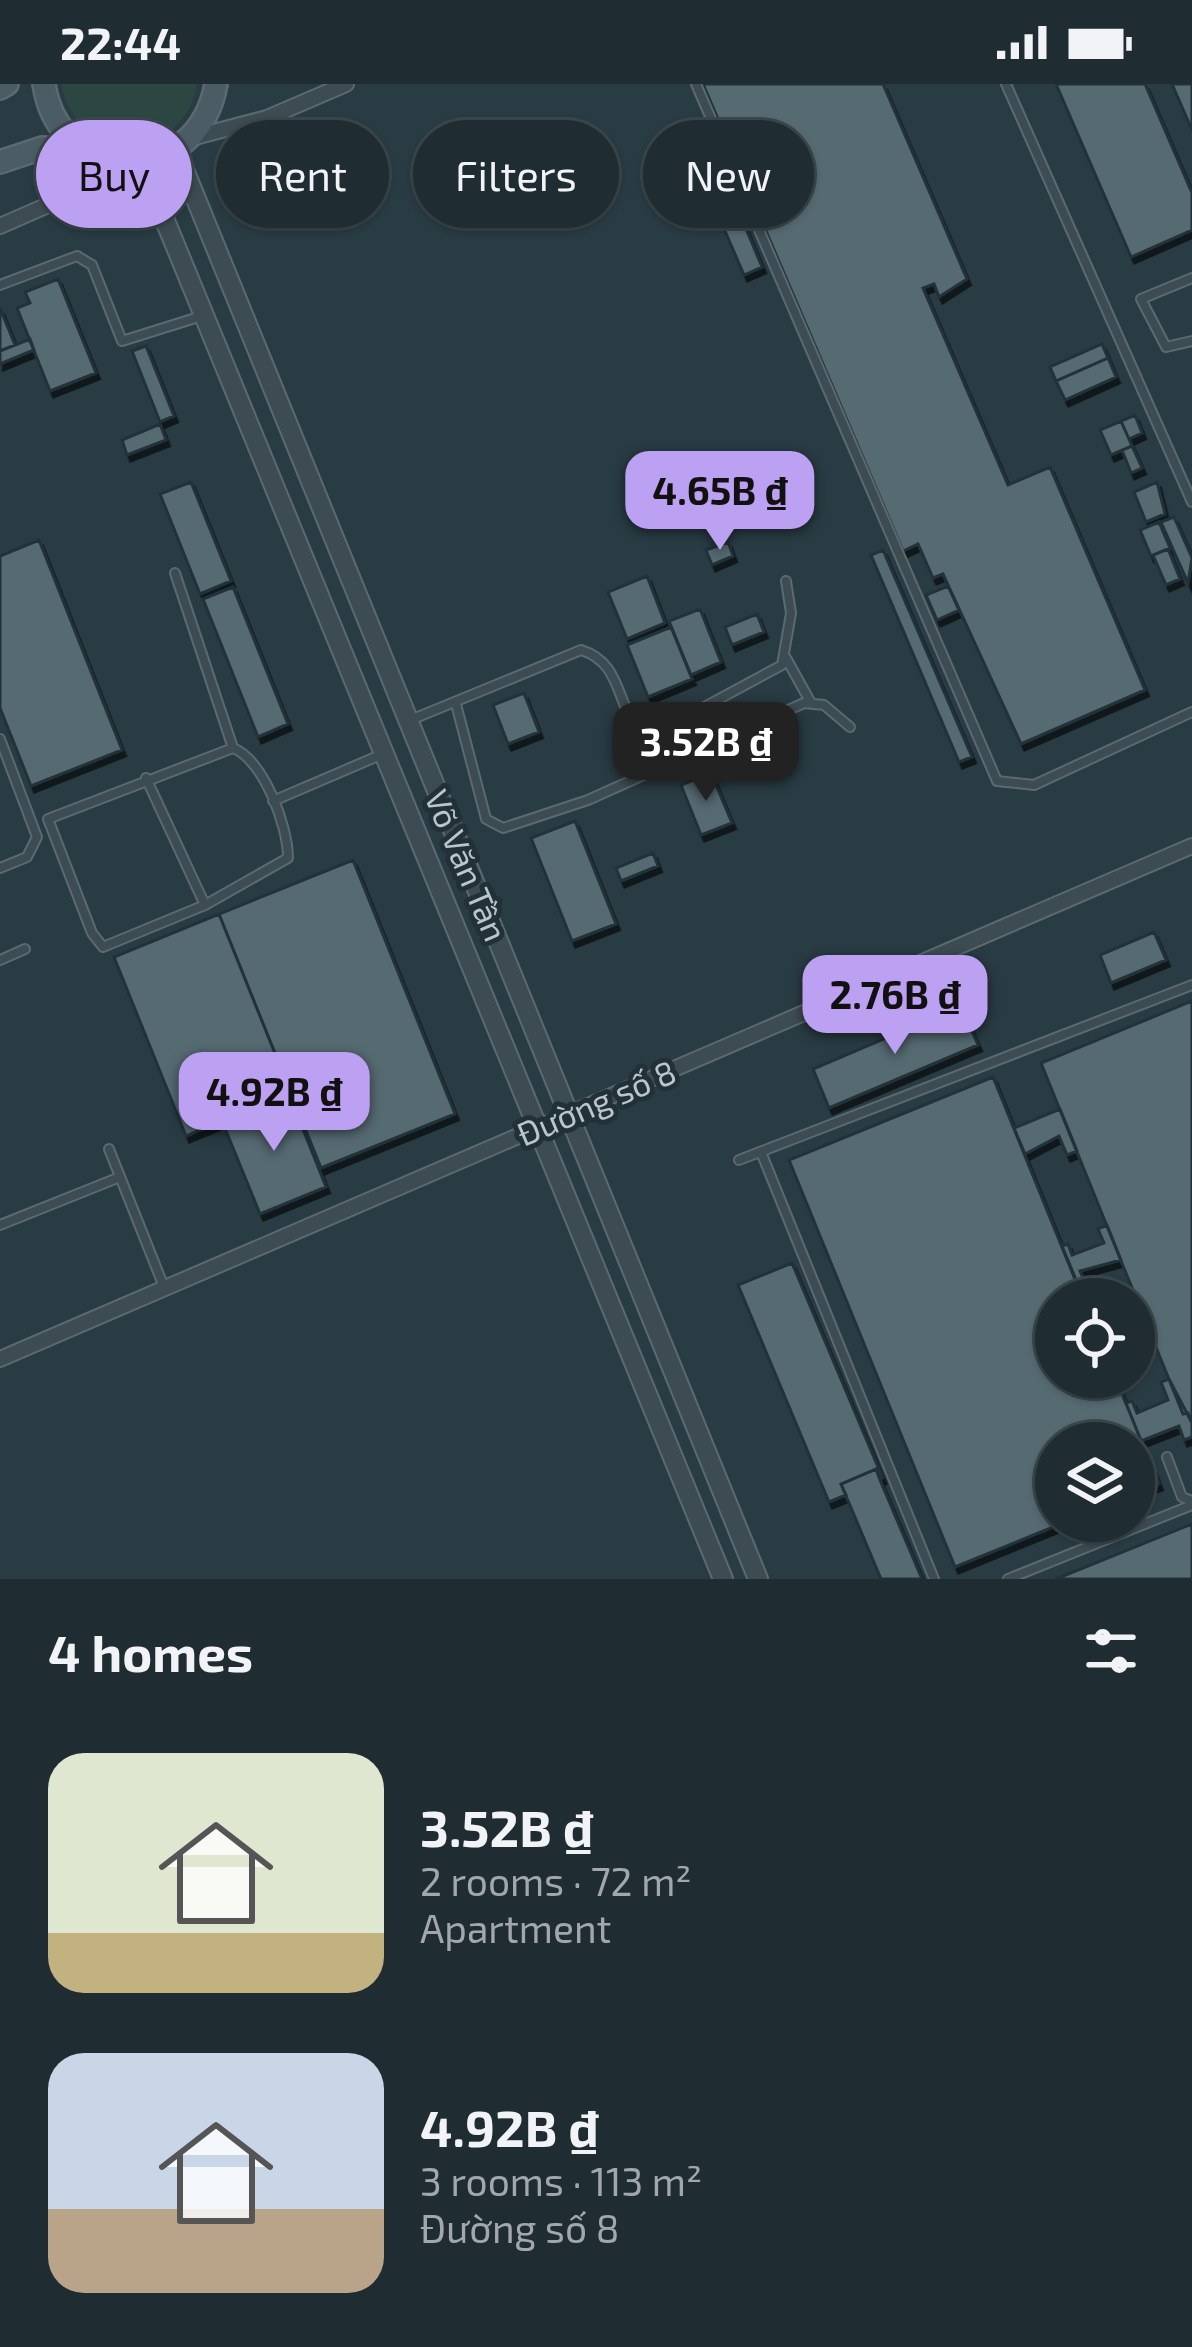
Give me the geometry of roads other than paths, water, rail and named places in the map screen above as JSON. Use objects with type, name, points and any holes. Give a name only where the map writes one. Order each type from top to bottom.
[{"type":"main road","points":[[44,84],[58,120]]},
{"type":"main road","points":[[192,134],[204,121],[216,85]]},
{"type":"main road","points":[[0,162],[36,150]]},
{"type":"street","points":[[192,141],[267,118],[346,84]]},
{"type":"street","name":"Võ Văn Tần","points":[[192,167],[406,721],[758,1579]]},
{"type":"street","points":[[0,226],[36,210]]},
{"type":"street","name":"Võ Văn Tần","points":[[169,228],[723,1579]]},
{"type":"street","name":"Đường số 8","points":[[0,1359],[1192,846]]},
{"type":"lane","points":[[696,84],[997,781],[1034,785],[1192,712]]},
{"type":"lane","points":[[1006,84],[1192,502]]},
{"type":"lane","points":[[0,285],[77,256],[87,258],[118,334],[128,344],[206,314]]},
{"type":"lane","points":[[1192,278],[1141,299],[1166,347],[1192,340]]},
{"type":"lane","points":[[175,573],[233,748],[250,758],[273,801],[288,858],[205,905],[104,947],[92,933],[48,819],[233,748]]},
{"type":"lane","points":[[406,721],[580,650],[597,655],[614,672],[633,724],[641,732],[656,734],[782,664],[791,613],[786,581]]},
{"type":"lane","points":[[785,657],[812,704]]},
{"type":"lane","points":[[455,704],[486,819],[503,828],[589,800],[812,704],[824,705],[850,728]]},
{"type":"lane","points":[[0,740],[38,838],[27,857],[0,868]]},
{"type":"lane","points":[[273,801],[386,752]]},
{"type":"lane","points":[[146,778],[205,905]]},
{"type":"lane","points":[[0,959],[25,950]]},
{"type":"lane","points":[[739,1160],[1192,985]]},
{"type":"lane","points":[[109,1149],[165,1288]]},
{"type":"lane","points":[[761,1152],[934,1579]]},
{"type":"lane","points":[[0,1225],[120,1177]]},
{"type":"lane","points":[[1166,1456],[1182,1497],[1192,1503]]},
{"type":"lane","points":[[1008,1579],[1192,1503]]}]
